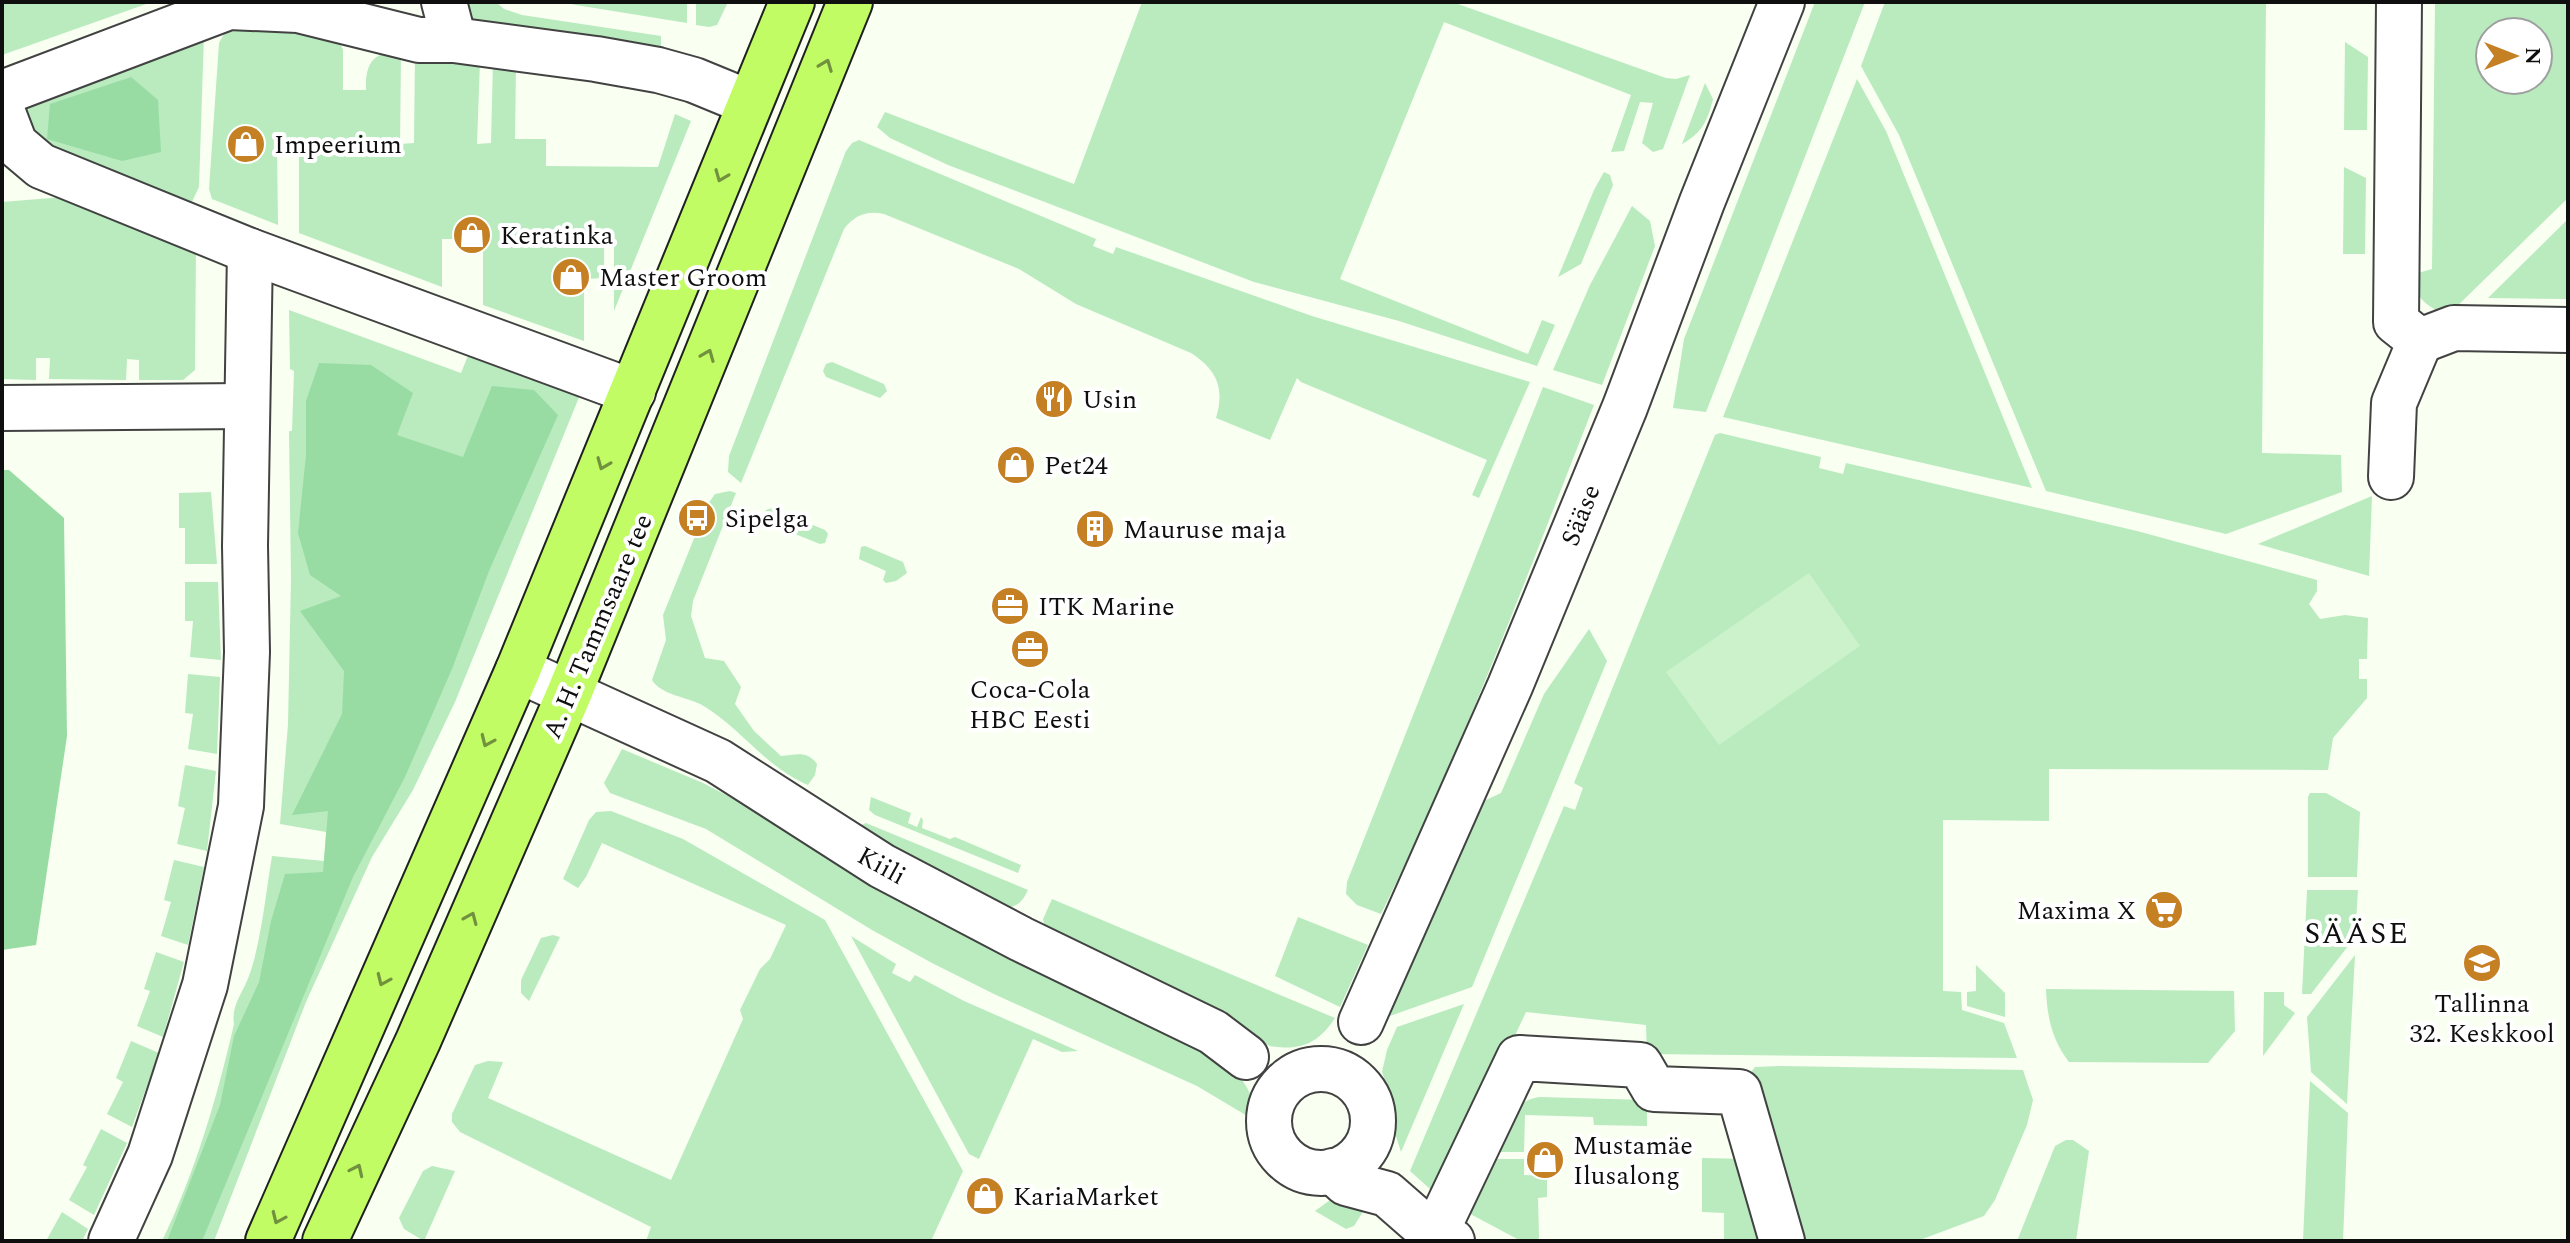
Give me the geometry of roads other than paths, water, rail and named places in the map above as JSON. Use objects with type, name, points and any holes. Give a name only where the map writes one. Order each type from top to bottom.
[{"type":"main road","points":[[268,1241],[518,670],[792,2]]},
{"type":"main road","name":"A. H. Tammsaare tee","points":[[325,1241],[418,1041],[569,694],[850,2]]},
{"type":"street","name":"Sääse","points":[[1361,1022],[1516,672],[1625,407],[1782,2]]},
{"type":"street","points":[[2399,2],[2396,322],[2420,341]]},
{"type":"street","points":[[2,93],[229,5],[298,10],[419,40],[449,21],[596,59],[658,70],[694,80],[750,103]]},
{"type":"street","points":[[2,110],[15,144],[41,166],[250,251],[633,392]]},
{"type":"street","points":[[111,1241],[150,1155],[205,985],[241,806],[247,652],[245,546],[250,251]]},
{"type":"street","points":[[2391,477],[2394,403],[2420,341],[2454,328],[2568,330]]},
{"type":"street","points":[[2,408],[247,406]]},
{"type":"street","name":"Kiili","points":[[518,670],[718,761],[882,866],[1021,939],[1213,1032],[1246,1057]]},
{"type":"street","points":[[1308,1070],[1346,1027],[1361,1022],[1365,1037],[1360,1064],[1367,1111],[1387,1194]]},
{"type":"street","points":[[1268,1115],[1272,1100],[1291,1077],[1308,1070],[1327,1068],[1341,1072],[1367,1111],[1367,1145],[1358,1157],[1333,1171],[1310,1172],[1286,1160],[1275,1147],[1269,1131],[1266,1099],[1246,1057],[1273,1058],[1308,1070]]},
{"type":"street","points":[[1333,1171],[1346,1183],[1387,1194],[1419,1222],[1444,1236],[1519,1058],[1640,1065],[1654,1089],[1739,1092],[1782,1241]]},
{"type":"place","name":"Impeerium","points":[[246,144]]},
{"type":"place","name":"Keratinka","points":[[472,235]]},
{"type":"place","name":"Master Groom","points":[[571,277]]},
{"type":"place","name":"Usin","points":[[1054,399]]},
{"type":"place","name":"Pet24","points":[[1016,465]]},
{"type":"place","name":"Sipelga","points":[[697,518]]},
{"type":"place","name":"Mauruse maja","points":[[1095,529]]},
{"type":"place","name":"ITK Marine","points":[[1010,606]]},
{"type":"place","name":"Coca-Cola HBC Eesti","points":[[1030,649]]},
{"type":"place","name":"Maxima X","points":[[2164,910]]},
{"type":"place","name":"Tallinna 32. Keskkool","points":[[2482,963]]},
{"type":"place","name":"Mustamäe Ilusalong","points":[[1545,1160]]},
{"type":"place","name":"KariaMarket","points":[[985,1196]]},
{"type":"district","name":"SÄÄSE","points":[[2357,933]]}]
